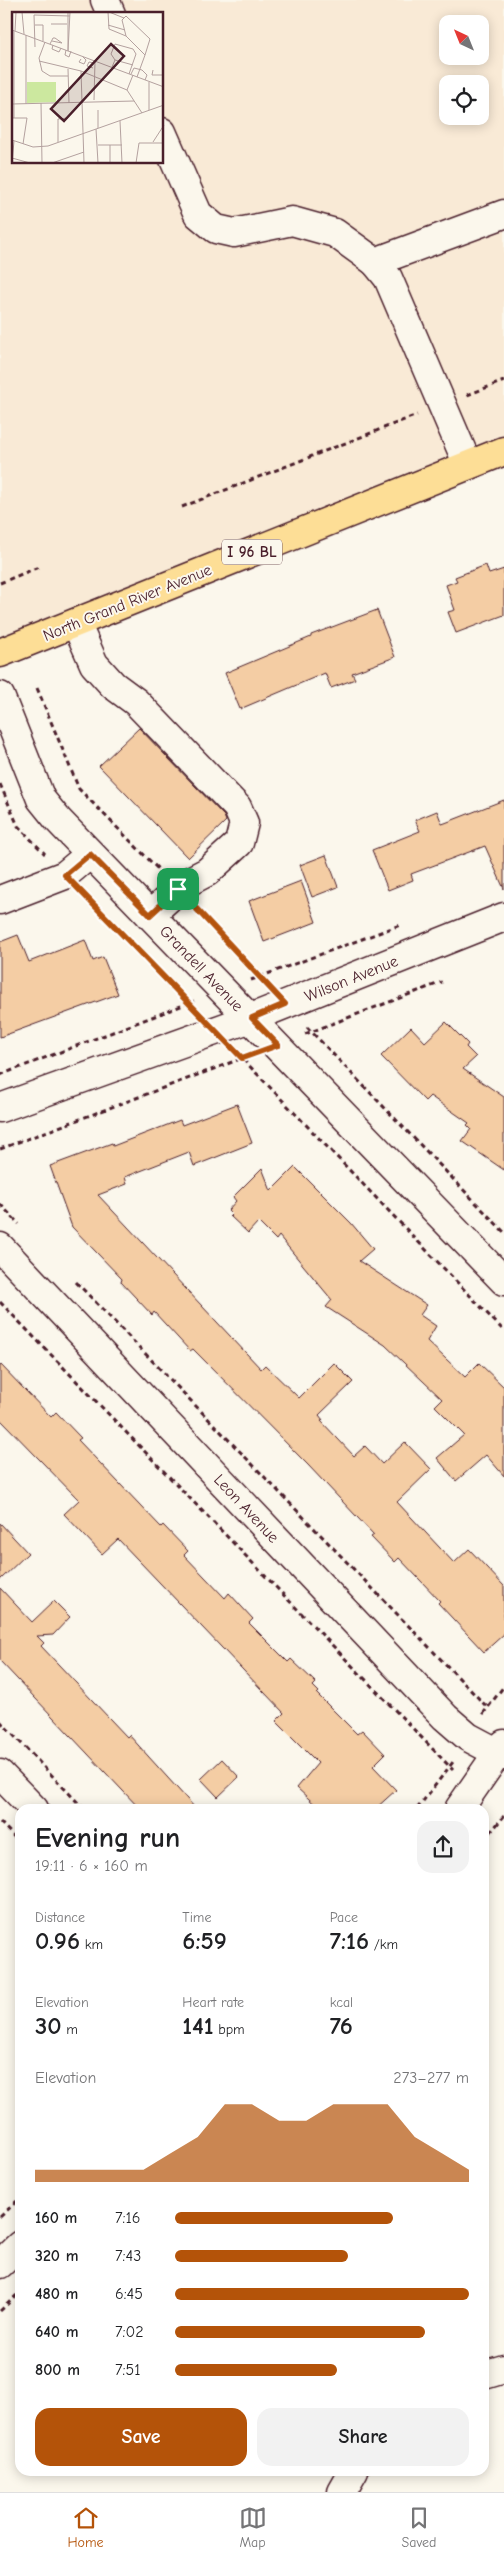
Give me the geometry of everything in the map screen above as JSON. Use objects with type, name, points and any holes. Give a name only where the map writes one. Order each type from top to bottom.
[{"type":"main road","name":"North Grand River Avenue","points":[[0,653],[504,451]]},
{"type":"street","points":[[105,0],[110,12]]},
{"type":"street","points":[[164,137],[198,214],[216,229],[234,233],[292,221],[335,233],[375,262],[388,278],[468,465]]},
{"type":"street","points":[[375,262],[504,214]]},
{"type":"street","points":[[76,623],[94,664],[114,685],[136,702],[237,807],[244,823],[238,843],[207,872],[184,884],[150,915]]},
{"type":"street","name":"Grandell Avenue","points":[[0,696],[7,734],[41,799],[90,854],[222,991],[252,1018],[504,1281]]},
{"type":"street","points":[[0,900],[65,875],[90,854]]},
{"type":"street","name":"Wilson Avenue","points":[[0,1108],[252,1018],[504,917]]},
{"type":"street","name":"Leon Avenue","points":[[0,1247],[445,1717],[468,1738],[502,1751]]},
{"type":"street","points":[[463,1804],[502,1751]]},
{"type":"street","points":[[0,1774],[29,1804]]},
{"type":"street","points":[[0,2264],[15,2250]]},
{"type":"street","points":[[489,2374],[504,2369]]},
{"type":"street","points":[[342,2492],[351,2476]]},
{"type":"path","points":[[182,507],[504,381]]},
{"type":"path","points":[[0,583],[41,566]]},
{"type":"path","points":[[37,688],[79,790],[178,889],[285,1004],[504,1232]]},
{"type":"path","points":[[0,784],[18,826],[504,1331]]},
{"type":"path","points":[[0,1149],[442,982]]},
{"type":"path","points":[[0,1204],[21,1225]]},
{"type":"path","points":[[69,1275],[488,1707]]},
{"type":"path","points":[[0,1302],[450,1767],[476,1786]]},
{"type":"path","points":[[500,1691],[504,1695]]},
{"type":"path","points":[[0,1721],[79,1804]]},
{"type":"path","points":[[489,1834],[504,1816]]},
{"type":"path","points":[[0,1822],[15,1838]]},
{"type":"path","points":[[0,2217],[15,2203]]},
{"type":"path","points":[[0,2311],[15,2297]]},
{"type":"shaded area","points":[[0,0],[504,0],[504,444],[0,651]]},
{"type":"building","points":[[486,565],[489,574],[504,569],[504,615],[456,633],[448,612],[455,610],[446,585],[457,581],[455,577]]},
{"type":"building","points":[[377,610],[395,657],[352,673],[355,679],[331,688],[325,673],[240,709],[225,673],[311,637],[311,635]]},
{"type":"building","points":[[139,728],[224,816],[226,821],[188,858],[99,766]]},
{"type":"building","points":[[504,800],[504,889],[485,846],[411,874],[413,880],[388,890],[372,850],[420,831],[415,820],[437,811],[442,824]]},
{"type":"building","points":[[326,855],[338,887],[312,897],[300,865]]},
{"type":"building","points":[[301,881],[316,922],[264,942],[249,901]]},
{"type":"building","points":[[18,935],[29,962],[85,940],[93,961],[103,957],[118,994],[0,1037],[0,942]]},
{"type":"building","points":[[446,1022],[468,1044],[466,1047],[476,1057],[463,1069],[504,1097],[504,1170],[462,1141],[471,1129],[467,1125],[469,1123],[430,1096],[425,1101],[381,1056],[411,1027],[425,1042]]},
{"type":"building","points":[[237,1104],[252,1143],[194,1166],[189,1152],[125,1177],[127,1184],[98,1195],[261,1369],[265,1365],[299,1398],[334,1363],[353,1382],[319,1415],[323,1420],[321,1421],[354,1456],[365,1446],[382,1464],[405,1442],[431,1469],[397,1502],[454,1563],[469,1549],[504,1586],[504,1634],[484,1652],[438,1603],[440,1601],[399,1558],[395,1562],[371,1537],[374,1535],[308,1465],[193,1349],[190,1351],[154,1312],[152,1315],[121,1282],[122,1279],[72,1227],[50,1166],[112,1143],[113,1146],[180,1120],[182,1125]]},
{"type":"building","points":[[295,1167],[351,1223],[373,1249],[359,1261],[427,1305],[420,1315],[436,1326],[427,1341],[465,1377],[479,1363],[504,1387],[504,1476],[486,1455],[456,1481],[437,1458],[464,1435],[435,1406],[442,1399],[385,1345],[326,1307],[332,1300],[279,1236],[276,1240],[258,1222],[248,1233],[230,1216],[232,1214],[228,1210],[236,1201],[233,1197],[262,1168],[271,1191]]},
{"type":"building","points":[[0,1364],[51,1417],[56,1412],[81,1438],[78,1440],[161,1527],[163,1525],[188,1551],[184,1555],[225,1598],[229,1593],[253,1619],[249,1623],[288,1662],[291,1659],[316,1683],[313,1686],[319,1692],[317,1694],[357,1734],[362,1730],[385,1754],[373,1766],[396,1790],[381,1804],[315,1804],[297,1788],[318,1763],[276,1721],[284,1713],[118,1539],[102,1554],[64,1514],[79,1500],[0,1419]]},
{"type":"building","points":[[0,1523],[28,1553],[0,1580]]},
{"type":"building","points":[[0,1588],[32,1622],[54,1601],[70,1617],[53,1635],[37,1636],[44,1643],[41,1646],[127,1737],[129,1735],[191,1804],[135,1804],[0,1661]]},
{"type":"building","points":[[222,1759],[239,1777],[218,1797],[201,1779]]},
{"type":"route","points":[[90,854],[150,915],[178,889],[285,1004],[252,1018],[278,1045],[242,1058],[187,1004],[65,875],[90,854]]}]
